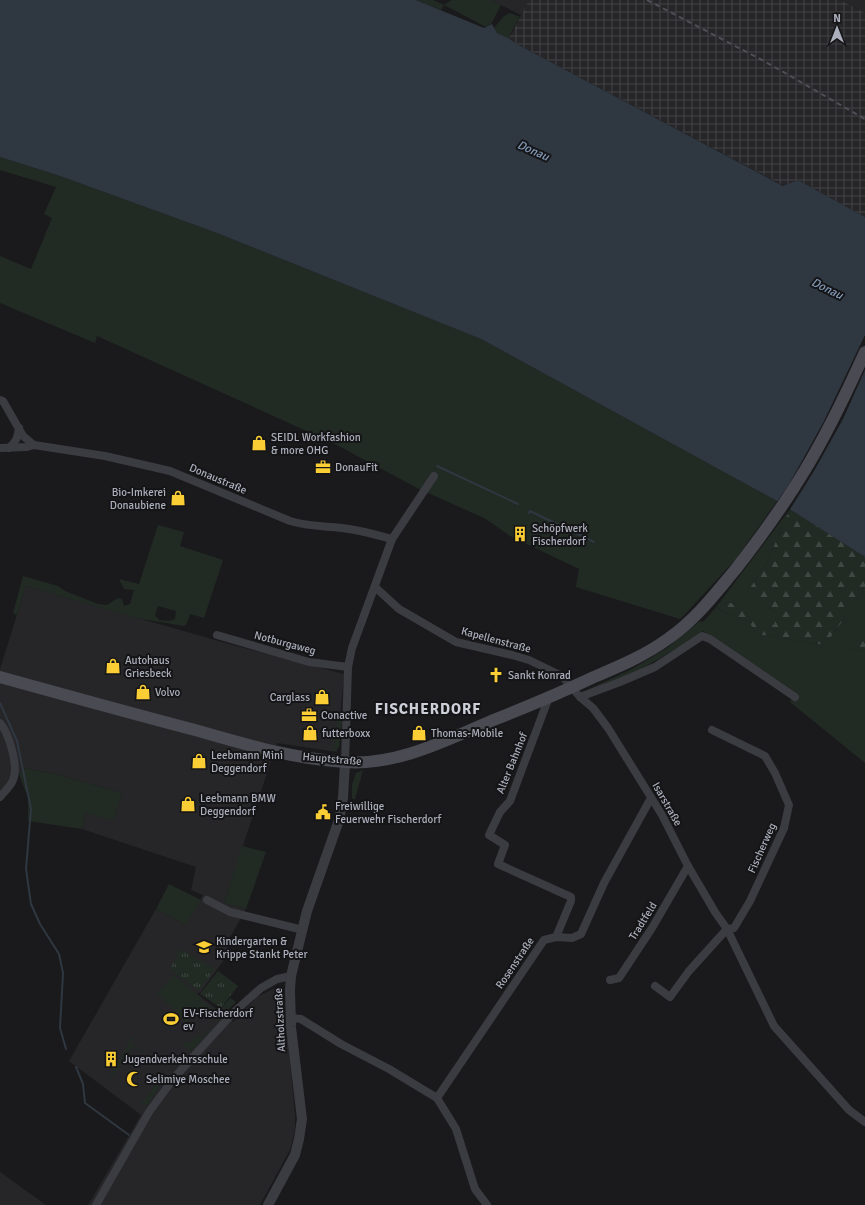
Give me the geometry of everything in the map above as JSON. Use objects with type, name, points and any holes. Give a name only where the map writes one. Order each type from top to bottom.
[{"type":"main road","name":"Hauptstraße","points":[[0,677],[262,749],[292,756],[345,762],[365,762],[398,758],[429,747],[549,697],[576,692],[652,650],[686,626],[704,609],[774,517],[802,475],[826,433],[865,352]]},
{"type":"street","points":[[0,400],[3,401],[23,436],[34,445]]},
{"type":"street","points":[[9,448],[16,440],[19,428]]},
{"type":"street","name":"Donaustraße","points":[[0,448],[26,447],[34,445],[105,456],[170,471],[290,521],[304,525],[373,533],[392,539]]},
{"type":"street","points":[[345,762],[348,667],[352,648],[392,539],[434,476]]},
{"type":"street","name":"Kapellenstraße","points":[[375,586],[399,609],[456,642],[512,654],[529,660],[562,676],[576,692]]},
{"type":"street","name":"Notburgaweg","points":[[217,635],[309,662],[348,667]]},
{"type":"street","points":[[576,692],[620,682],[655,667],[702,636],[710,639],[795,697]]},
{"type":"street","name":"Isarstraße","points":[[576,692],[593,708],[608,728],[662,815],[688,866],[715,912],[727,929],[774,1026],[849,1110],[865,1122]]},
{"type":"street","name":"Alter Bahnhof","points":[[549,697],[510,801],[500,812],[489,835],[505,844],[498,864],[571,897],[556,937]]},
{"type":"street","points":[[0,723],[3,726],[12,748],[15,770],[13,780],[0,797]]},
{"type":"street","name":"Fischerweg","points":[[712,730],[765,756],[775,773],[789,805],[784,828],[750,901],[734,928],[731,930],[727,929]]},
{"type":"street","name":"Altholzstraße","points":[[268,1205],[295,1155],[302,1119],[291,1018],[291,976],[307,911],[339,820],[343,798],[345,762]]},
{"type":"street","name":"Rosenstraße","points":[[438,1098],[544,940],[556,937],[572,938],[581,934],[604,883],[651,798]]},
{"type":"street","name":"Tradtfeld","points":[[610,980],[619,978],[652,928],[688,866]]},
{"type":"street","points":[[207,900],[230,912],[302,930]]},
{"type":"street","points":[[655,986],[670,997],[689,971],[727,929]]},
{"type":"street","points":[[96,1205],[149,1112],[177,1074],[232,1014],[261,988],[277,979],[291,976]]},
{"type":"street","points":[[291,1018],[301,1019],[341,1044],[389,1069],[438,1098],[456,1128],[475,1189],[487,1205]]},
{"type":"shaded area","points":[[491,0],[529,0],[521,15]]},
{"type":"shaded area","points":[[529,0],[841,0],[865,13],[865,217],[798,180],[784,186],[517,44],[508,38]]},
{"type":"shaded area","points":[[841,0],[865,0],[865,13]]},
{"type":"shaded area","points":[[26,586],[229,644],[344,674],[337,752],[277,743],[224,903],[246,909],[225,946],[231,950],[200,993],[199,992],[197,994],[233,1022],[257,997],[275,988],[283,990],[295,1114],[295,1128],[291,1148],[260,1205],[88,1205],[141,1115],[69,1061],[156,909],[186,925],[203,895],[191,890],[196,867],[82,829],[86,813],[113,820],[122,793],[56,774],[23,768],[5,794],[0,790],[0,669]]},
{"type":"shaded area","points":[[0,1172],[46,1205],[0,1205]]},
{"type":"green space","points":[[416,0],[433,0],[444,5],[441,10]]},
{"type":"green space","points":[[452,0],[491,0],[501,5],[491,24],[486,27],[444,5]]},
{"type":"green space","points":[[510,13],[520,17],[508,38],[496,33],[494,28],[504,16]]},
{"type":"green space","points":[[0,157],[60,176],[217,233],[481,339],[777,501],[736,559],[680,619],[576,587],[579,569],[510,536],[486,519],[417,488],[333,443],[97,336],[95,343],[0,303],[0,256],[31,269],[52,218],[44,214],[56,187],[0,170]]},
{"type":"green space","points":[[790,509],[766,564],[746,594],[777,613],[774,626],[729,602],[717,607],[723,612],[748,621],[757,634],[825,645],[865,590],[865,628],[851,649],[865,651],[865,763],[790,702],[793,695],[703,631],[648,665],[612,682],[589,689],[632,669],[667,648],[700,621],[703,622],[717,606]]},
{"type":"green space","points":[[790,509],[865,557],[865,590],[825,645],[757,634],[748,621],[723,612],[717,606],[729,602],[774,625],[777,613],[746,594],[766,564]]},
{"type":"green space","points":[[158,525],[184,532],[180,546],[223,560],[204,618],[190,614],[187,623],[184,626],[136,618],[26,586],[17,615],[13,613],[23,576],[58,586],[65,591],[98,604],[107,605],[118,598],[122,599],[124,606],[130,604],[134,590],[124,589],[119,579],[139,584]],"holes":[[[158,606],[176,611],[175,619],[169,621],[159,620],[155,615]]]},
{"type":"green space","points":[[865,628],[865,651],[851,649]]},
{"type":"green space","points":[[338,712],[343,714],[339,747],[335,751],[331,751],[331,749],[334,749]]},
{"type":"green space","points":[[23,768],[56,774],[122,793],[113,821],[86,813],[82,829],[28,821],[28,798],[19,774]]},
{"type":"green space","points":[[363,770],[355,799],[352,799],[352,785],[356,773]]},
{"type":"green space","points":[[242,846],[266,852],[246,909],[224,903]]},
{"type":"green space","points":[[169,884],[201,900],[186,925],[156,909]]},
{"type":"green space","points":[[180,949],[215,969],[199,991],[170,969]]},
{"type":"green space","points":[[218,971],[238,986],[221,1008],[200,994]]},
{"type":"green space","points":[[174,975],[202,998],[189,1013],[201,1000],[221,1017],[217,1021],[201,1007],[188,1021],[185,1022],[183,1020],[184,1019],[157,994]]},
{"type":"green space","points":[[230,998],[236,1002],[224,1014],[220,1010]]},
{"type":"green space","points":[[210,1027],[211,1028],[191,1052],[183,1045],[185,1041],[189,1044],[197,1035],[201,1038]]},
{"type":"green space","points":[[132,1037],[134,1039],[131,1043],[146,1054],[145,1055],[133,1046],[128,1052],[130,1054],[110,1079],[109,1078]]},
{"type":"green space","points":[[156,1084],[160,1087],[147,1105],[141,1104]]},
{"type":"water","name":"Donau","points":[[0,0],[416,0],[484,28],[492,24],[497,33],[783,186],[798,180],[865,217],[865,557],[777,501],[481,339],[217,233],[60,176],[0,157]]},
{"type":"pier","points":[[865,335],[865,370],[843,419],[814,471],[789,511],[776,503],[788,486],[823,423]]},
{"type":"waterway","points":[[437,466],[518,504]]},
{"type":"waterway","points":[[529,513],[530,511],[594,542]]},
{"type":"waterway","points":[[0,703],[17,741],[31,809],[26,869],[31,904],[40,924],[59,954],[63,973],[60,1028],[66,1049]]},
{"type":"waterway","points":[[76,1067],[83,1084],[85,1103],[129,1135]]},
{"type":"railway","points":[[647,0],[764,61],[865,119]]},
{"type":"place","name":"SEIDL Workfashion & more OHG","points":[[259,443]]},
{"type":"place","name":"DonauFit","points":[[323,467]]},
{"type":"place","name":"Bio-Imkerei Donaubiene","points":[[178,498]]},
{"type":"place","name":"Schöpfwerk Fischerdorf","points":[[520,534]]},
{"type":"place","name":"Autohaus Griesbeck","points":[[113,666]]},
{"type":"place","name":"Sankt Konrad","points":[[496,675]]},
{"type":"place","name":"Volvo","points":[[143,692]]},
{"type":"place","name":"Carglass","points":[[322,697]]},
{"type":"place","name":"Conactive","points":[[309,715]]},
{"type":"place","name":"futterboxx","points":[[310,733]]},
{"type":"place","name":"Thomas-Mobile","points":[[419,733]]},
{"type":"place","name":"Leebmann Mini Deggendorf","points":[[199,761]]},
{"type":"place","name":"Leebmann BMW Deggendorf","points":[[188,804]]},
{"type":"place","name":"Freiwillige Feuerwehr Fischerdorf","points":[[323,812]]},
{"type":"place","name":"Kindergarten & Krippe Stankt Peter","points":[[204,947]]},
{"type":"place","name":"EV-Fischerdorf ev","points":[[171,1019]]},
{"type":"place","name":"Jugendverkehrsschule","points":[[111,1059]]},
{"type":"place","name":"Selimiye Moschee","points":[[134,1079]]},
{"type":"district","name":"FISCHERDORF","points":[[428,709]]}]
